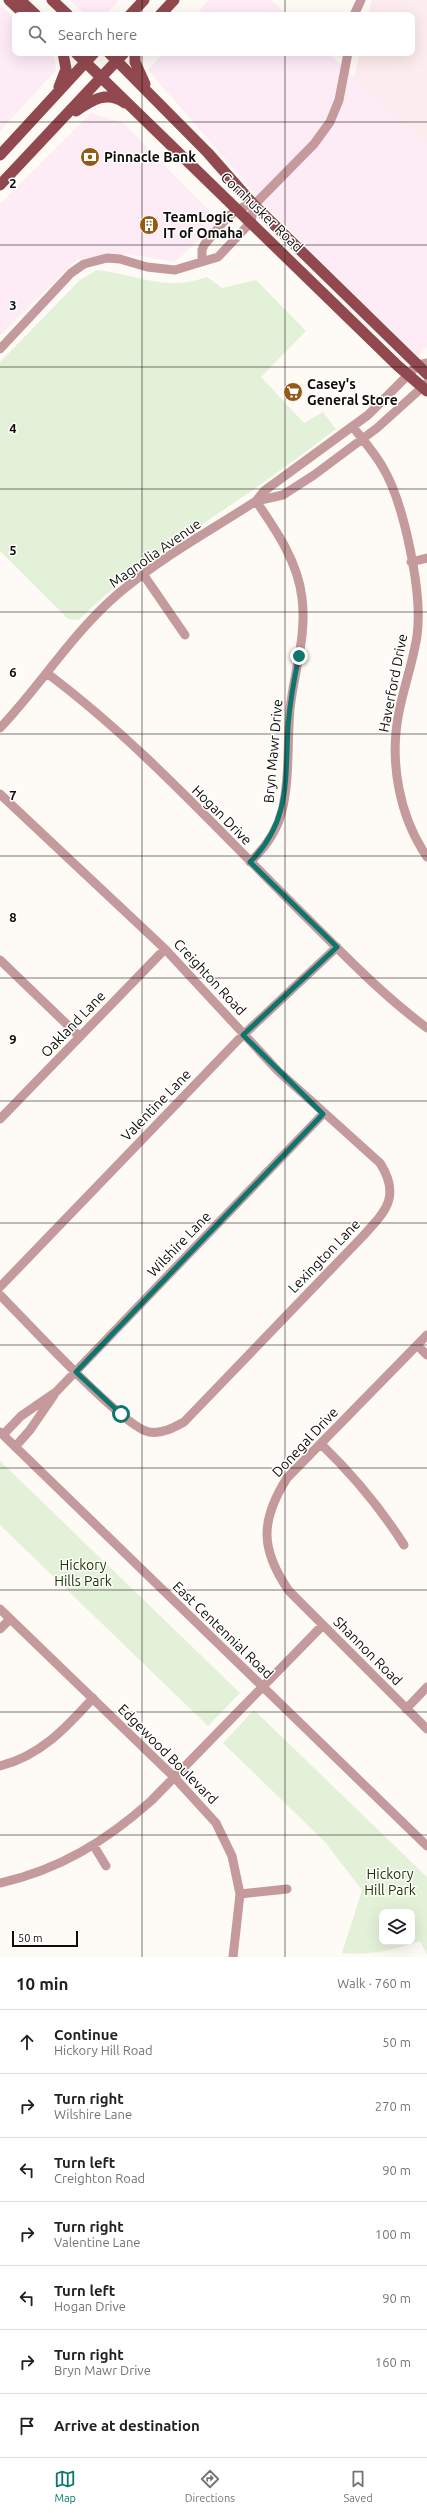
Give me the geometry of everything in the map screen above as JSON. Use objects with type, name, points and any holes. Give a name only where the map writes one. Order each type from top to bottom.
[{"type":"main road","points":[[9,0],[22,12]]},
{"type":"main road","points":[[20,0],[33,12]]},
{"type":"main road","points":[[52,0],[65,12]]},
{"type":"main road","points":[[131,12],[144,0]]},
{"type":"main road","points":[[163,12],[174,0]]},
{"type":"main road","points":[[55,94],[66,69],[64,56]]},
{"type":"main road","name":"Cornhusker Road","points":[[79,56],[408,375],[425,387]]},
{"type":"main road","points":[[0,155],[91,56]]},
{"type":"main road","points":[[0,185],[101,76],[115,56]]},
{"type":"main road","name":"Cornhusker Road","points":[[117,56],[254,205],[422,364],[427,374]]},
{"type":"main road","points":[[136,56],[138,70],[154,98]]},
{"type":"main road","points":[[58,122],[92,99],[105,96],[119,99],[138,113]]},
{"type":"street","points":[[355,12],[360,0]]},
{"type":"street","points":[[0,349],[71,273],[84,264],[107,258],[120,258],[147,267],[175,270],[189,267],[202,260],[212,260],[218,257],[251,222],[254,215],[254,205],[314,144],[330,122],[339,100],[347,56]]},
{"type":"street","points":[[202,260],[202,250],[204,245],[237,209],[244,205],[254,205]]},
{"type":"street","name":"Magnolia Avenue","points":[[0,728],[48,674],[79,632],[118,594],[143,574],[256,501],[264,491],[368,415],[408,375],[422,364]]},
{"type":"street","name":"Magnolia Avenue","points":[[256,501],[282,495],[314,475],[362,439],[425,387]]},
{"type":"street","name":"Haverford Drive","points":[[352,427],[382,466],[400,505],[411,562],[417,634],[398,712],[395,757],[402,803],[416,838],[427,857]]},
{"type":"street","name":"Bryn Mawr Drive","points":[[250,862],[270,838],[282,812],[286,788],[290,707],[303,634],[302,598],[294,565],[286,548],[256,501]]},
{"type":"street","points":[[411,562],[427,558]]},
{"type":"street","points":[[143,574],[184,634]]},
{"type":"street","name":"Hogan Drive","points":[[48,674],[120,733],[337,947],[402,1009],[427,1028]]},
{"type":"street","name":"Creighton Road","points":[[0,794],[165,949],[243,1035],[323,1114],[380,1163],[387,1175],[390,1186]]},
{"type":"street","name":"Valentine Lane","points":[[0,1287],[243,1035],[337,947]]},
{"type":"street","name":"Oakland Lane","points":[[0,1119],[165,949]]},
{"type":"street","points":[[0,960],[80,1037]]},
{"type":"street","name":"Wilshire Lane","points":[[1,1433],[21,1416],[56,1392],[323,1114]]},
{"type":"street","name":"Lexington Lane","points":[[0,1295],[76,1372],[135,1426],[149,1432],[167,1431],[184,1422],[379,1218],[389,1204],[390,1186]]},
{"type":"street","name":"Donegal Drive","points":[[289,1591],[278,1575],[270,1555],[266,1534],[268,1517],[274,1500],[288,1478],[427,1335]]},
{"type":"street","points":[[416,1345],[427,1355]]},
{"type":"street","name":"Wilshire Lane","points":[[15,1447],[30,1430],[56,1392]]},
{"type":"street","name":"East Centennial Road","points":[[1,1433],[427,1846]]},
{"type":"street","points":[[321,1444],[351,1473],[373,1500],[404,1545]]},
{"type":"street","name":"Shannon Road","points":[[289,1591],[427,1729]]},
{"type":"street","name":"Edgewood Boulevard","points":[[0,1609],[174,1777],[216,1823],[232,1856],[240,1894],[233,1957]]},
{"type":"street","points":[[0,1629],[10,1619]]},
{"type":"street","points":[[0,1884],[47,1869],[94,1846],[123,1826],[174,1777],[323,1625]]},
{"type":"street","points":[[406,1709],[427,1687]]},
{"type":"street","points":[[0,1766],[36,1750],[59,1735],[93,1698]]},
{"type":"street","points":[[94,1846],[106,1866]]},
{"type":"street","points":[[240,1894],[288,1890]]},
{"type":"shaded area","points":[[70,0],[119,0],[108,12],[83,12]]},
{"type":"shaded area","points":[[209,0],[271,0],[284,12],[199,12]]},
{"type":"shaded area","points":[[372,0],[427,0],[427,144],[354,78],[359,56],[415,56],[415,12],[369,12]]},
{"type":"shaded area","points":[[0,4],[12,16],[12,56],[53,56],[56,70],[0,131]]},
{"type":"shaded area","points":[[160,56],[331,56],[427,144],[427,346],[418,356],[270,211],[148,70]]},
{"type":"shaded area","points":[[91,113],[122,122],[219,221],[175,262],[129,254],[77,259],[0,336],[0,204]]},
{"type":"green space","points":[[97,270],[165,283],[192,281],[207,277],[222,288],[256,280],[306,331],[261,377],[304,423],[323,412],[336,429],[237,501],[148,562],[95,604],[79,620],[68,619],[0,551],[0,362],[80,280]]},
{"type":"green space","name":"Hickory Hills Park","points":[[0,1461],[240,1693],[208,1726],[0,1525]]},
{"type":"green space","name":"Hickory Hill Park","points":[[254,1710],[427,1877],[427,1955],[420,1941],[415,1943],[415,1909],[379,1909],[379,1945],[407,1945],[381,1952],[362,1954],[342,1953],[362,1890],[325,1842],[223,1743]]},
{"type":"place","name":"Pinnacle Bank","points":[[90,157]]},
{"type":"place","name":"TeamLogic IT of Omaha","points":[[149,225]]},
{"type":"place","name":"Casey's General Store","points":[[293,392]]},
{"type":"route","points":[[121,1414],[76,1372],[323,1114],[243,1035],[289,994],[337,947],[250,862],[266,845],[282,812],[286,788],[288,725],[293,685],[299,656]]}]
